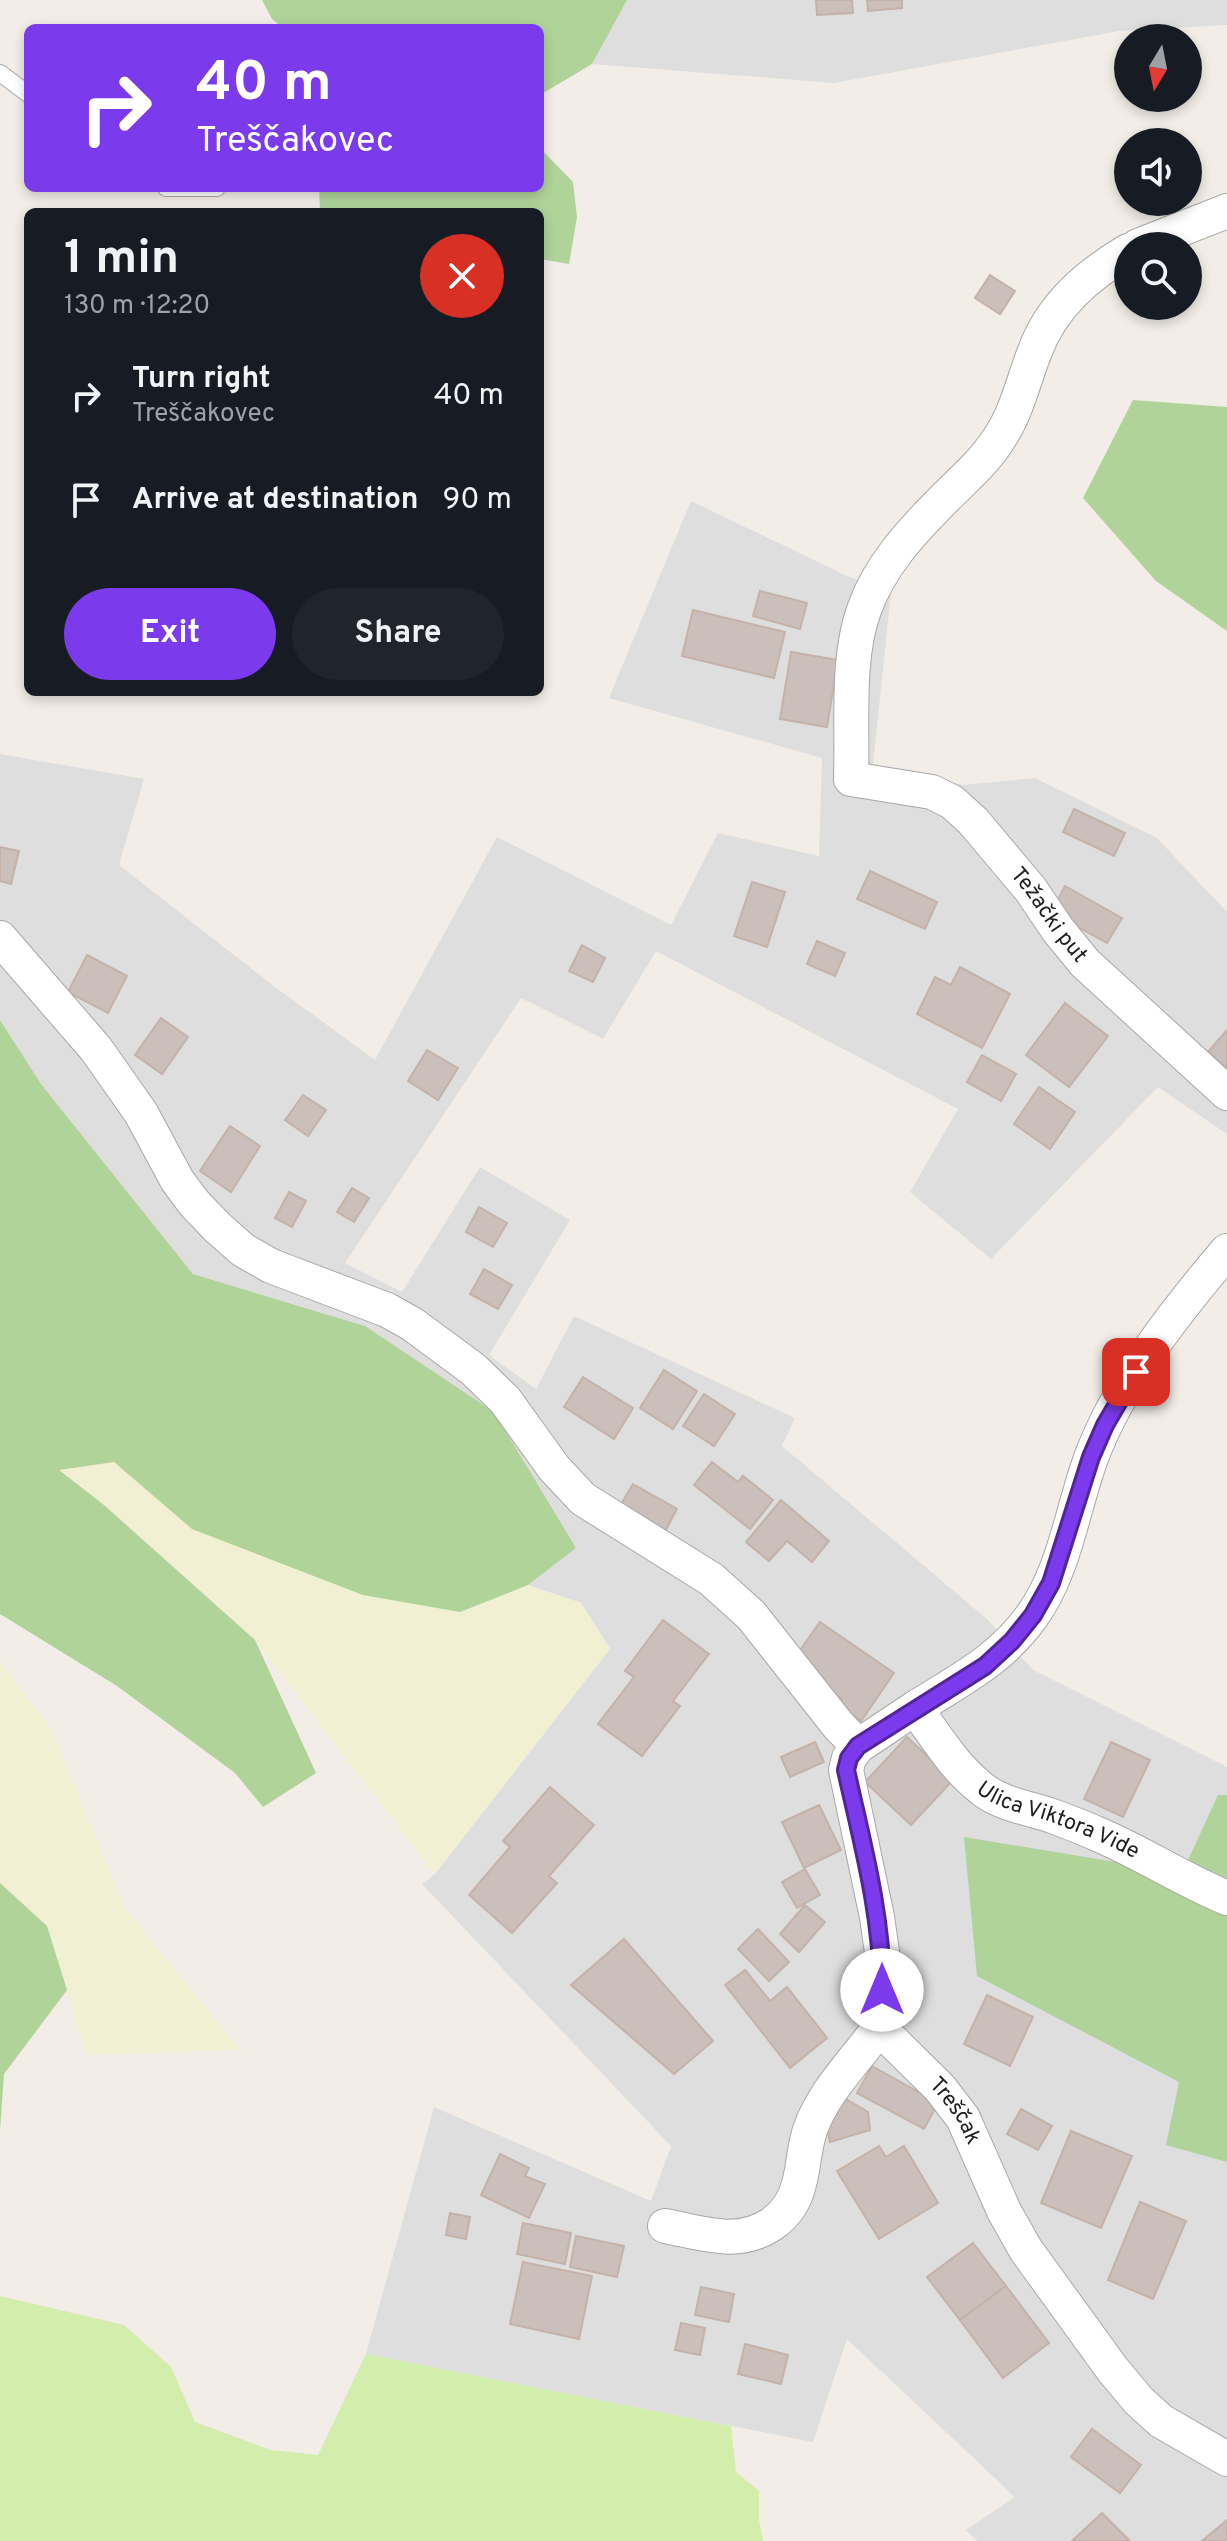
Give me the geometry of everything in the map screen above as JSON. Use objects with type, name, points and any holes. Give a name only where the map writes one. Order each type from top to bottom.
[{"type":"street","points":[[1174,232],[1227,211]]},
{"type":"street","name":"Težački put","points":[[1114,260],[1085,279],[1049,319],[1013,413],[999,439],[979,466],[915,530],[873,585],[862,613],[856,645],[851,779],[932,792],[952,802],[973,821],[1031,890],[1085,963],[1227,1093]]},
{"type":"street","points":[[0,938],[96,1049],[141,1113],[177,1180],[217,1227],[243,1250],[271,1266],[387,1310],[412,1324],[473,1369],[505,1400],[554,1468],[583,1499],[711,1579],[751,1615],[858,1746]]},
{"type":"street","points":[[665,2226],[730,2238],[747,2237],[781,2218],[793,2203],[810,2130],[819,2109],[879,2028],[882,1952],[846,1770],[849,1758],[858,1746],[985,1666],[1012,1641],[1033,1615],[1051,1583],[1091,1457],[1105,1425],[1148,1353],[1227,1251]]},
{"type":"street","name":"Ulica Viktora Vide","points":[[915,1708],[957,1767],[984,1791],[1096,1833],[1148,1856],[1195,1885],[1227,1898]]},
{"type":"street","name":"Treščak","points":[[879,2028],[931,2079],[963,2118],[1004,2211],[1026,2250],[1113,2370],[1161,2421],[1227,2459]]},
{"type":"lane","points":[[0,73],[24,91]]},
{"type":"shaded area","points":[[598,0],[1227,0],[1227,25],[1114,24],[1114,32],[834,83],[592,64]]},
{"type":"shaded area","points":[[691,501],[845,575],[891,593],[873,764],[963,785],[1035,778],[1157,838],[1227,912],[1227,1134],[1158,1087],[991,1259],[910,1192],[958,1109],[656,951],[603,1039],[521,998],[345,1263],[402,1292],[480,1167],[570,1220],[489,1355],[536,1389],[574,1316],[795,1418],[782,1446],[987,1619],[1033,1670],[1227,1767],[1227,2541],[977,2541],[966,2530],[1015,2497],[847,2339],[813,2442],[366,2354],[434,2107],[651,2201],[671,2146],[422,1884],[435,1874],[610,1648],[581,1603],[528,1585],[576,1547],[365,1326],[193,1274],[41,1084],[0,1020],[0,754],[144,779],[119,865],[275,987],[375,1060],[497,837],[671,925],[718,833],[819,856],[822,758],[609,698]]},
{"type":"green space","points":[[262,0],[627,0],[592,64],[544,93],[544,24],[278,24]]},
{"type":"green space","points":[[544,152],[573,182],[577,217],[569,264],[544,260],[544,208],[320,208],[319,192],[544,192]]},
{"type":"green space","points":[[1133,400],[1227,407],[1227,631],[1156,581],[1083,498]]},
{"type":"green space","points":[[0,1020],[41,1084],[193,1274],[365,1326],[494,1412],[576,1548],[528,1585],[460,1612],[363,1595],[192,1529],[114,1462],[59,1470],[104,1505],[255,1640],[316,1773],[263,1807],[235,1773],[117,1686],[0,1614]]},
{"type":"green space","points":[[114,1462],[193,1529],[460,1612],[528,1585],[581,1603],[610,1649],[435,1874],[255,1640],[104,1505],[57,1470]]},
{"type":"green space","points":[[0,1662],[52,1730],[125,1909],[241,2050],[87,2055],[47,1926],[0,1883]]},
{"type":"green space","points":[[1218,1795],[1227,1795],[1227,2162],[1166,2145],[1179,2082],[977,1976],[964,1837],[1182,1873]]},
{"type":"green space","points":[[0,1883],[47,1926],[67,1990],[4,2074],[0,2131]]},
{"type":"green space","points":[[0,2296],[124,2325],[171,2367],[195,2422],[271,2450],[318,2455],[366,2354],[731,2426],[736,2472],[759,2491],[763,2541],[0,2541]]},
{"type":"building","points":[[816,0],[852,0],[853,13],[817,15]]},
{"type":"building","points":[[867,0],[902,0],[902,8],[868,11]]},
{"type":"building","points":[[990,275],[1015,291],[1000,314],[975,298]]},
{"type":"building","points":[[760,591],[807,603],[800,629],[753,616]]},
{"type":"building","points":[[693,610],[785,632],[774,678],[682,656]]},
{"type":"building","points":[[791,652],[838,660],[827,727],[780,719]]},
{"type":"building","points":[[1074,809],[1125,833],[1114,856],[1063,832]]},
{"type":"building","points":[[0,847],[19,851],[11,884],[0,881]]},
{"type":"building","points":[[870,871],[937,902],[925,929],[857,899]]},
{"type":"building","points":[[752,882],[785,892],[767,947],[734,936]]},
{"type":"building","points":[[1065,886],[1122,918],[1107,943],[1051,912]]},
{"type":"building","points":[[817,941],[845,953],[835,976],[807,964]]},
{"type":"building","points":[[582,945],[605,958],[593,982],[569,971]]},
{"type":"building","points":[[87,955],[127,976],[108,1013],[68,992]]},
{"type":"building","points":[[960,967],[1010,994],[982,1048],[917,1014],[935,977],[951,985]]},
{"type":"building","points":[[1065,1003],[1108,1036],[1069,1087],[1026,1055]]},
{"type":"building","points":[[161,1018],[188,1037],[162,1074],[135,1055]]},
{"type":"building","points":[[1227,1030],[1227,1068],[1208,1052]]},
{"type":"building","points":[[427,1050],[458,1068],[438,1100],[408,1081]]},
{"type":"building","points":[[982,1055],[1016,1074],[1001,1101],[967,1082]]},
{"type":"building","points":[[1039,1087],[1075,1112],[1050,1149],[1014,1124]]},
{"type":"building","points":[[303,1095],[326,1110],[308,1136],[285,1120]]},
{"type":"building","points":[[230,1126],[260,1146],[231,1192],[200,1171]]},
{"type":"building","points":[[352,1188],[369,1198],[354,1222],[337,1212]]},
{"type":"building","points":[[289,1192],[306,1201],[292,1227],[275,1218]]},
{"type":"building","points":[[479,1207],[507,1223],[493,1247],[466,1232]]},
{"type":"building","points":[[484,1269],[512,1285],[498,1309],[470,1294]]},
{"type":"building","points":[[664,1370],[697,1391],[673,1429],[640,1408]]},
{"type":"building","points":[[583,1377],[633,1408],[614,1439],[564,1407]]},
{"type":"building","points":[[704,1394],[735,1414],[714,1446],[683,1426]]},
{"type":"building","points":[[712,1462],[738,1482],[743,1476],[773,1500],[750,1529],[694,1485]]},
{"type":"building","points":[[633,1484],[677,1509],[662,1537],[617,1511]]},
{"type":"building","points":[[781,1500],[829,1541],[812,1562],[787,1541],[769,1561],[746,1542]]},
{"type":"building","points":[[663,1620],[709,1654],[673,1701],[680,1706],[642,1756],[598,1724],[634,1677],[625,1671]]},
{"type":"building","points":[[820,1622],[894,1673],[861,1721],[838,1705],[842,1699],[813,1680],[794,1659]]},
{"type":"building","points":[[907,1737],[953,1780],[911,1825],[865,1782]]},
{"type":"building","points":[[815,1742],[824,1762],[790,1777],[781,1757]]},
{"type":"building","points":[[1111,1742],[1150,1760],[1123,1817],[1084,1799]]},
{"type":"building","points":[[550,1787],[594,1825],[549,1876],[557,1883],[512,1933],[469,1895],[510,1847],[503,1841]]},
{"type":"building","points":[[819,1805],[841,1850],[804,1868],[782,1822]]},
{"type":"building","points":[[805,1869],[820,1895],[797,1908],[782,1882]]},
{"type":"building","points":[[805,1905],[825,1922],[799,1952],[780,1934]]},
{"type":"building","points":[[758,1929],[789,1962],[769,1981],[738,1949]]},
{"type":"building","points":[[624,1939],[713,2041],[674,2074],[571,1985]]},
{"type":"building","points":[[745,1970],[770,2001],[787,1987],[827,2038],[790,2068],[725,1985]]},
{"type":"building","points":[[987,1995],[1033,2017],[1010,2066],[964,2044]]},
{"type":"building","points":[[872,2066],[938,2103],[924,2129],[857,2093]]},
{"type":"building","points":[[846,2099],[868,2112],[870,2130],[830,2142],[826,2125]]},
{"type":"building","points":[[1021,2109],[1052,2126],[1038,2150],[1007,2134]]},
{"type":"building","points":[[1071,2131],[1132,2156],[1101,2228],[1041,2203]]},
{"type":"building","points":[[879,2146],[886,2157],[904,2146],[938,2203],[879,2239],[837,2171]]},
{"type":"building","points":[[500,2154],[529,2168],[525,2176],[545,2184],[529,2218],[481,2195]]},
{"type":"building","points":[[1140,2202],[1186,2221],[1153,2299],[1108,2280]]},
{"type":"building","points":[[450,2213],[470,2217],[466,2239],[446,2235]]},
{"type":"building","points":[[523,2223],[571,2233],[565,2264],[517,2254]]},
{"type":"building","points":[[576,2236],[624,2246],[617,2277],[570,2267]]},
{"type":"building","points":[[973,2243],[1006,2286],[960,2320],[927,2277]]},
{"type":"building","points":[[523,2262],[592,2276],[579,2339],[510,2324]]},
{"type":"building","points":[[1006,2286],[1049,2343],[1003,2378],[960,2320]]},
{"type":"building","points":[[701,2287],[734,2294],[729,2322],[695,2315]]},
{"type":"building","points":[[681,2323],[705,2328],[700,2355],[675,2350]]},
{"type":"building","points":[[745,2344],[788,2355],[781,2384],[738,2374]]},
{"type":"building","points":[[1092,2429],[1141,2465],[1120,2493],[1071,2457]]},
{"type":"building","points":[[1102,2513],[1130,2541],[1072,2541]]},
{"type":"building","points":[[1227,2520],[1227,2541],[1202,2541]]},
{"type":"route","points":[[882,1990],[882,1952],[846,1770],[849,1758],[858,1746],[985,1666],[1012,1641],[1033,1615],[1051,1583],[1091,1457],[1105,1425],[1136,1372]]}]
